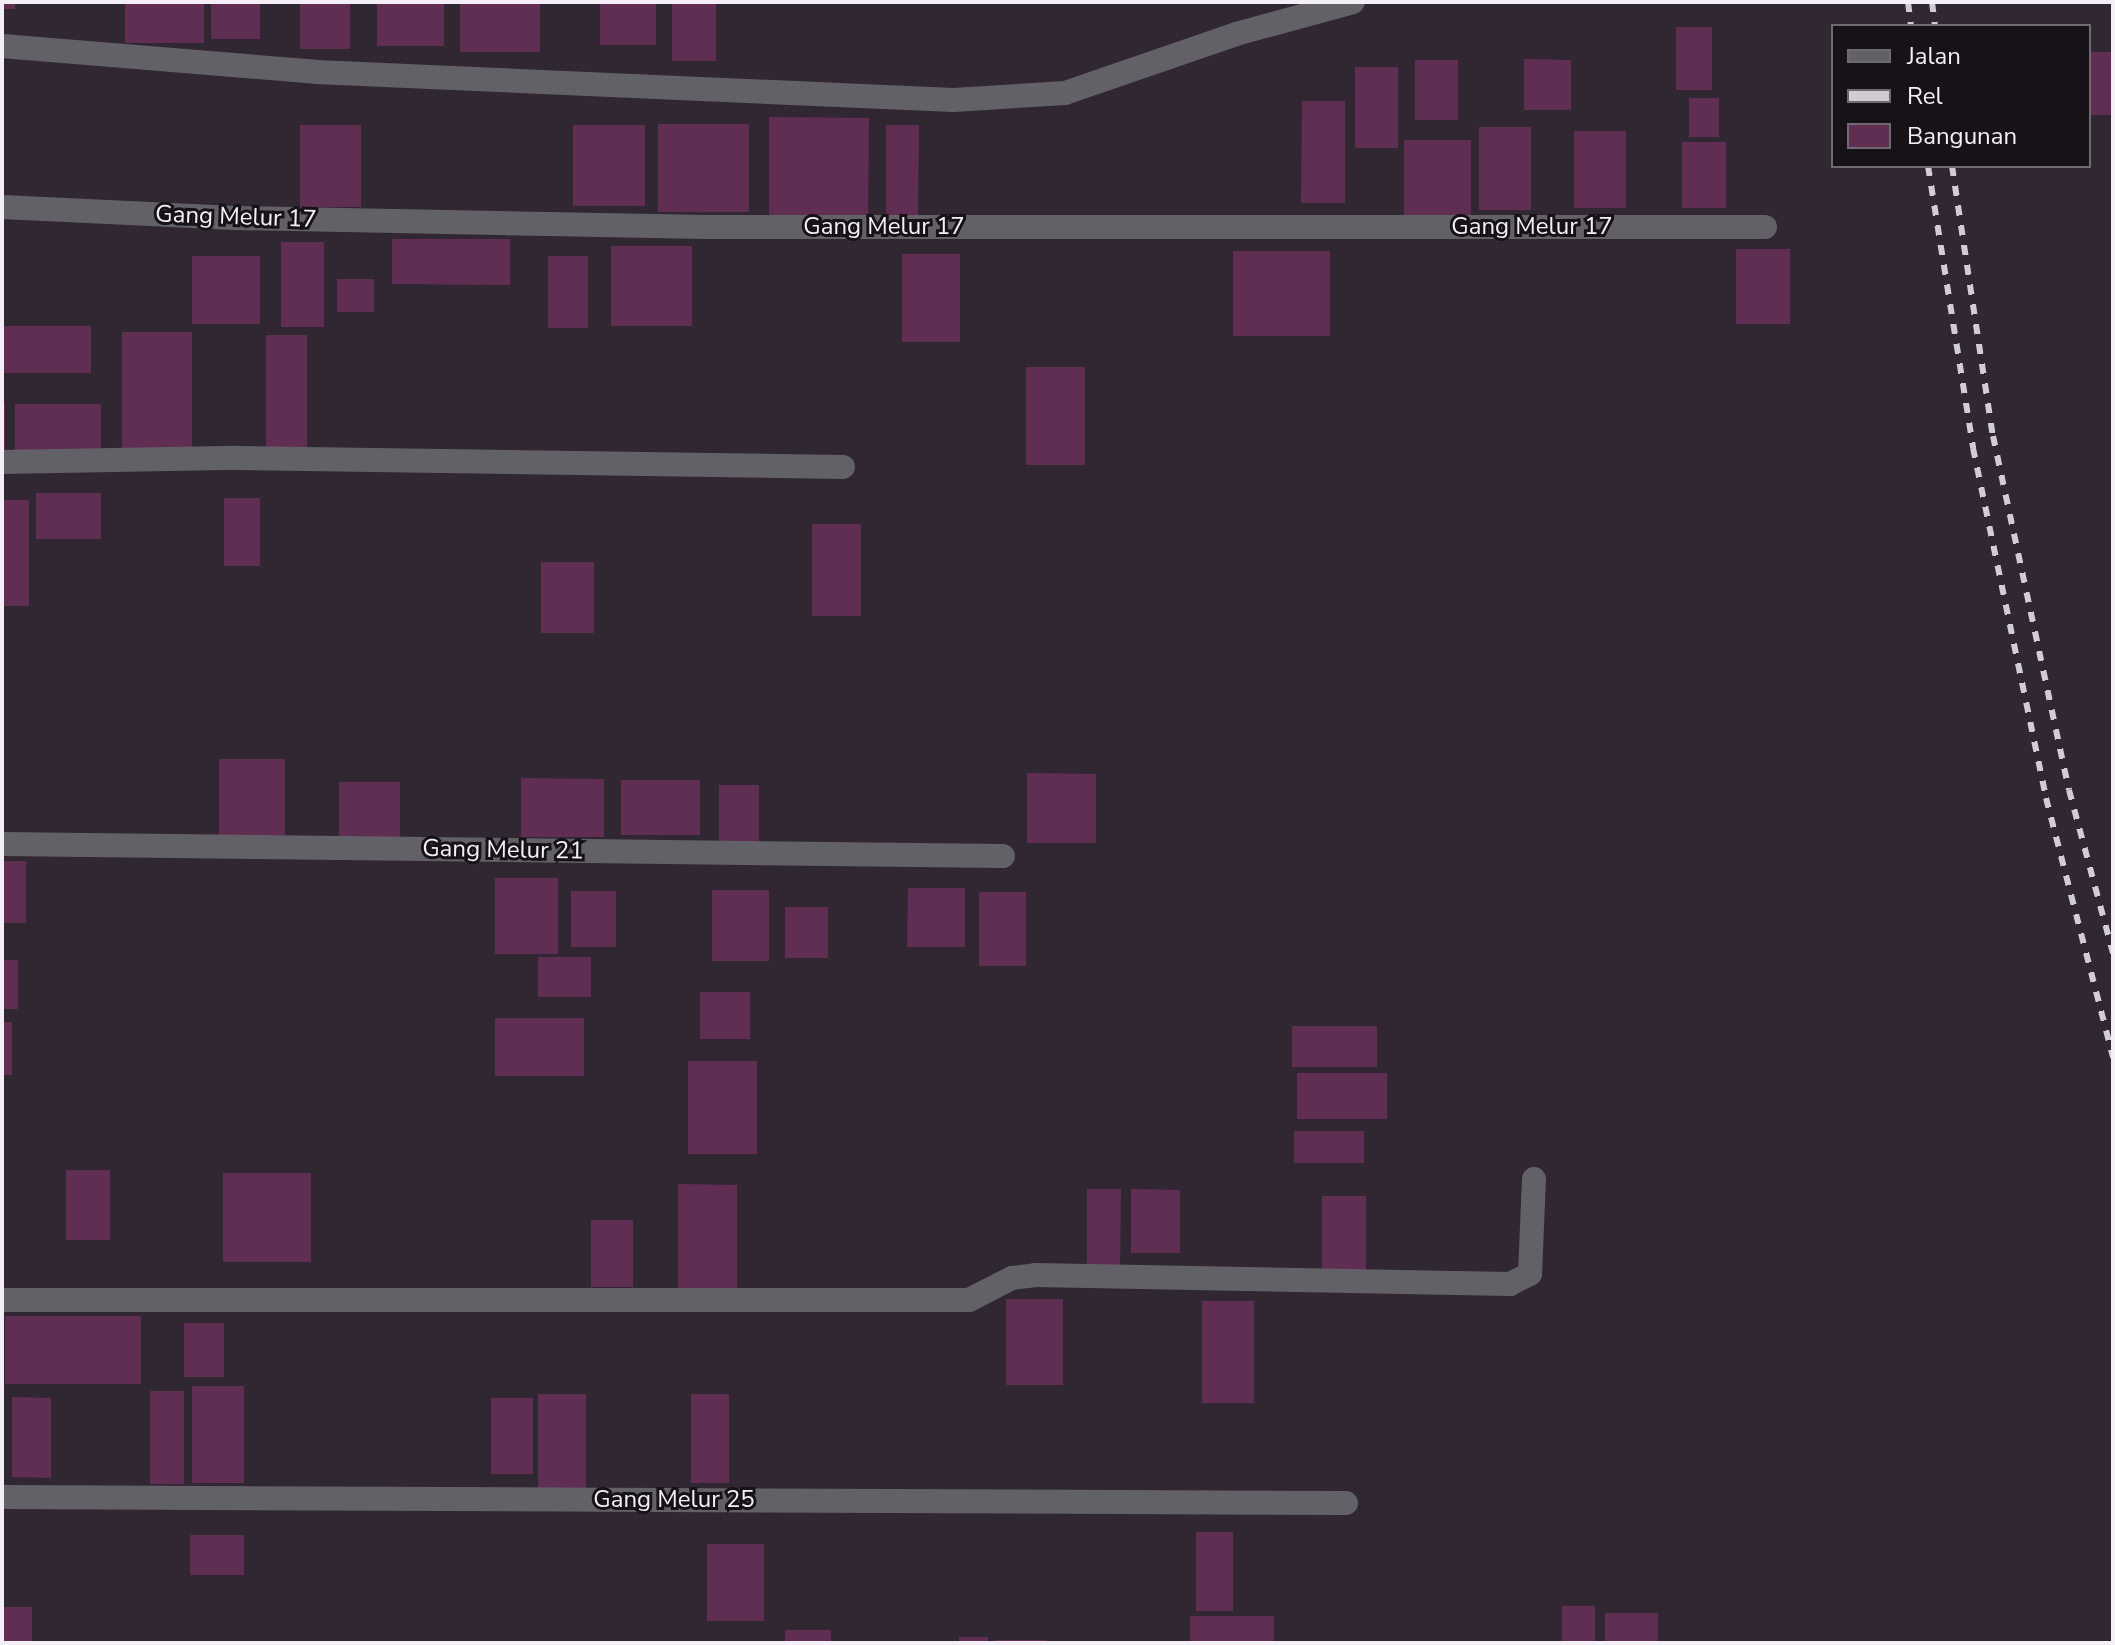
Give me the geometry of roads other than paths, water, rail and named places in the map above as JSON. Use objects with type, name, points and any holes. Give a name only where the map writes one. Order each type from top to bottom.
[{"type":"street","points":[[2,46],[316,72],[953,100],[1065,93],[1236,34],[1353,2]]},
{"type":"street","name":"Gang Melur 17","points":[[2,207],[235,218],[706,227],[1765,227]]},
{"type":"street","points":[[2,462],[239,458],[843,467]]},
{"type":"street","name":"Gang Melur 21","points":[[2,844],[1003,856]]},
{"type":"street","points":[[2,1300],[969,1300],[1012,1278],[1036,1275],[1510,1284],[1530,1274],[1534,1179]]},
{"type":"street","name":"Gang Melur 25","points":[[2,1497],[1346,1503]]},
{"type":"railway","points":[[1908,2],[1911,24]]},
{"type":"railway","points":[[1932,2],[1935,24]]},
{"type":"railway","points":[[1928,168],[1973,448],[2046,798],[2113,1057]]},
{"type":"railway","points":[[1952,168],[1993,436],[2069,790],[2113,953]]}]
